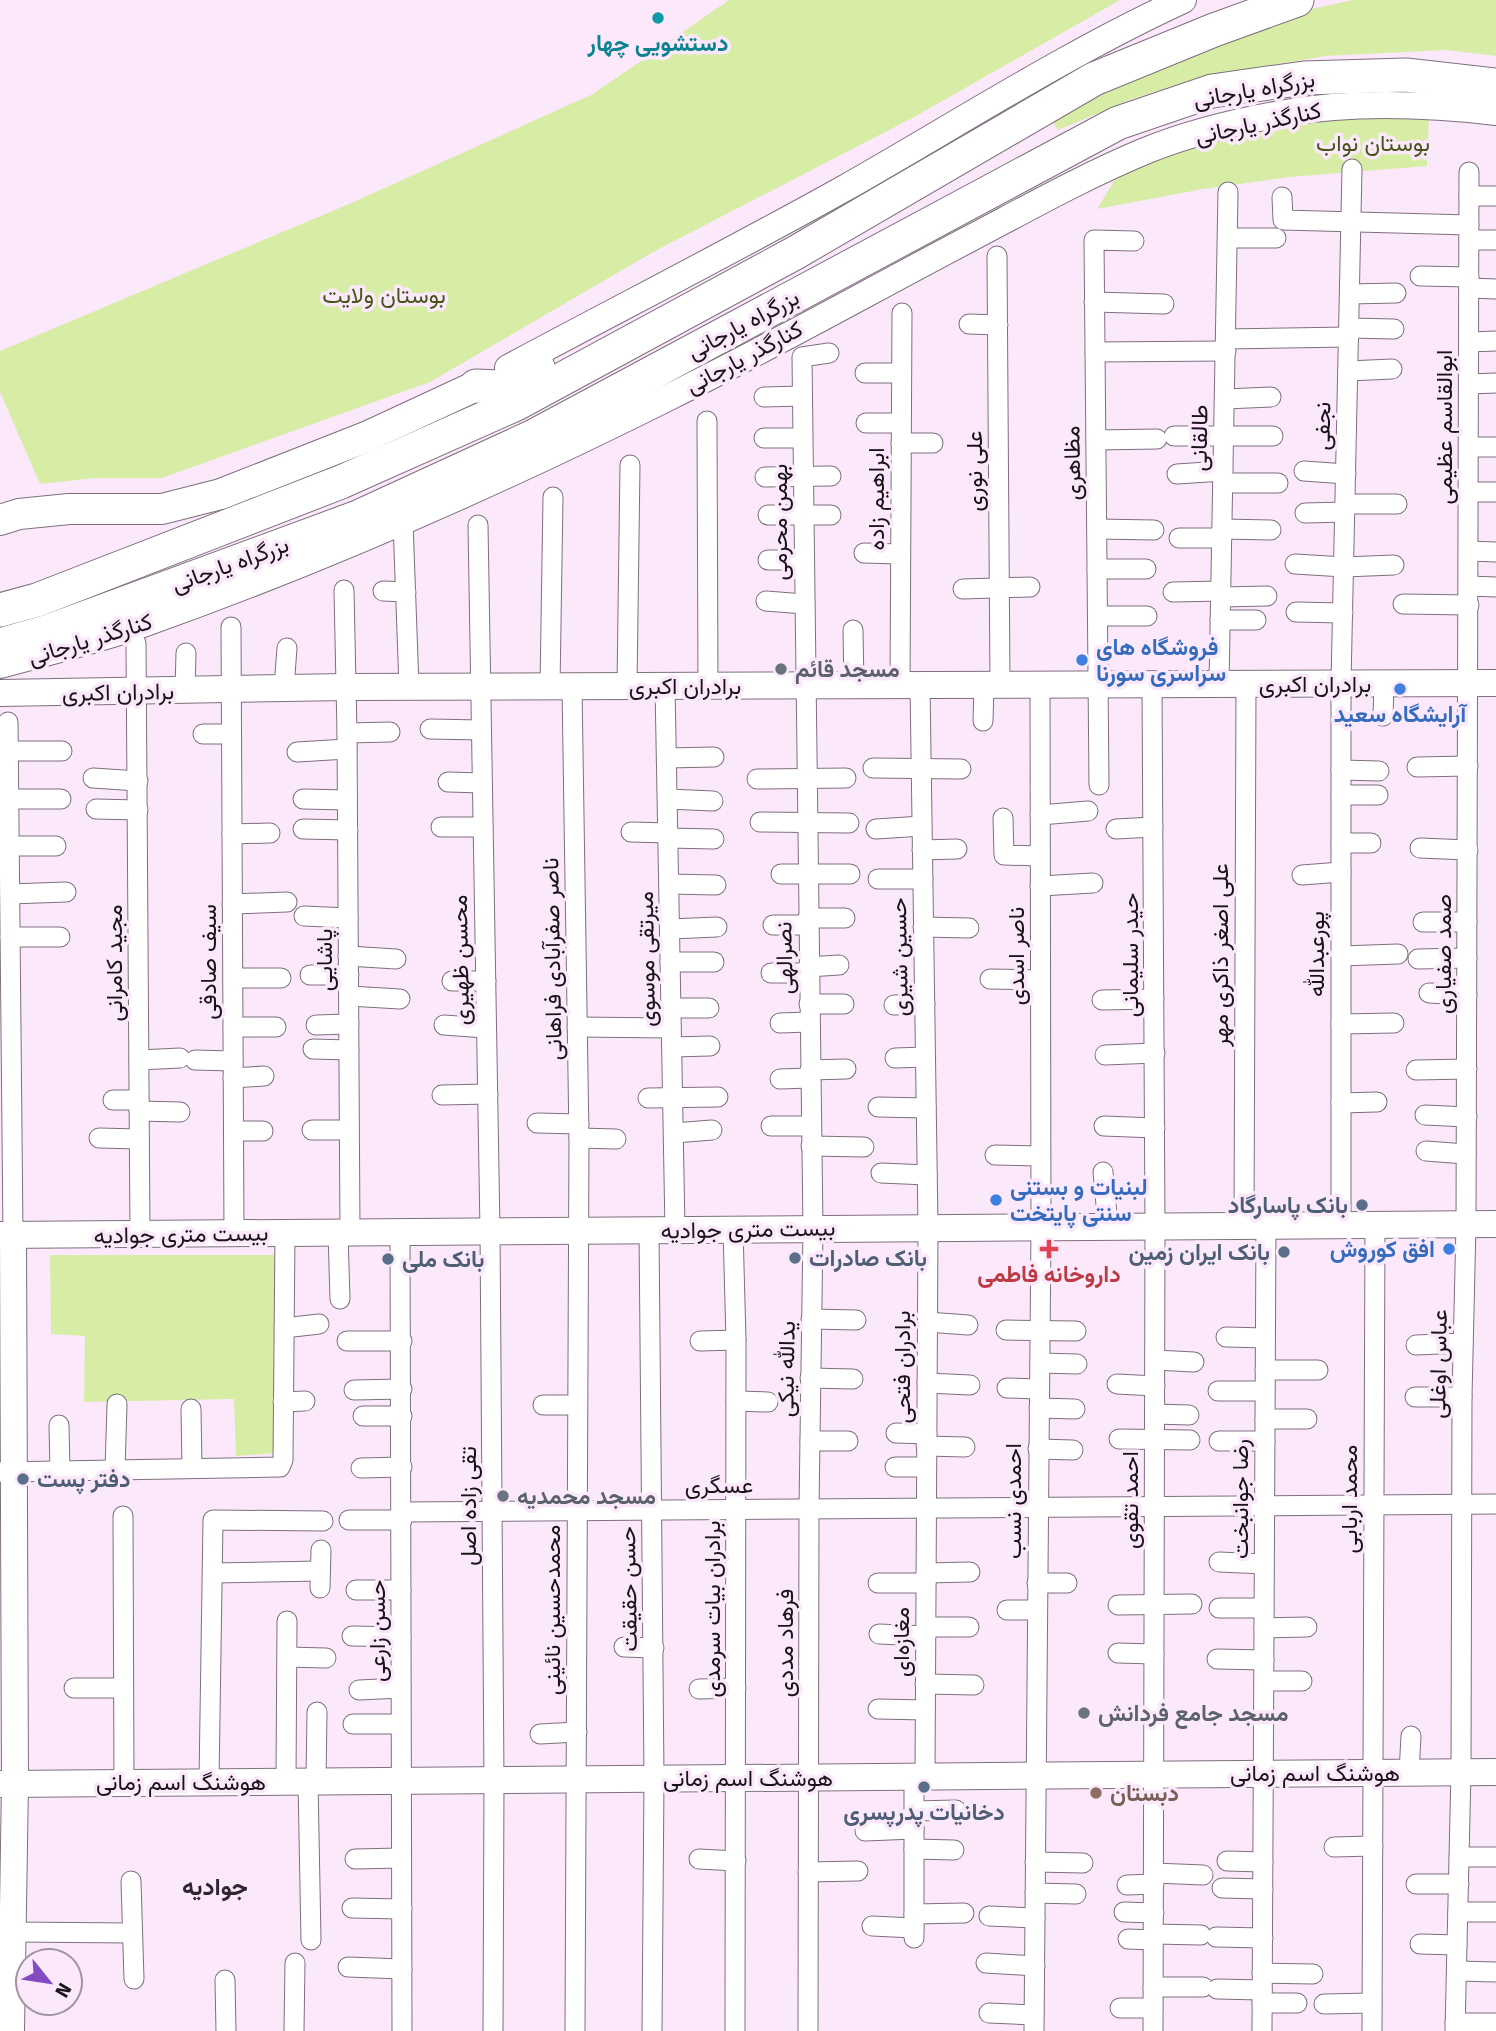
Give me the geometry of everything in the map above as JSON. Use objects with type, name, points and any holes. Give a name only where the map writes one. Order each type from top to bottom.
[{"type":"highway","points":[[1214,30],[1233,6],[1252,0]]},
{"type":"highway","name":"بزرگراه یارجانی","points":[[0,610],[37,600],[341,482],[491,415],[795,253],[1094,79],[1214,30],[1297,0]]},
{"type":"highway","name":"بزرگراه یارجانی","points":[[0,645],[46,632],[358,517],[532,437],[1118,123],[1212,91],[1304,78],[1406,75],[1496,85]]},
{"type":"highway","points":[[476,386],[499,387],[774,248],[795,253]]},
{"type":"main road","points":[[0,520],[19,514],[69,509],[162,509],[221,494],[366,438],[476,386]]},
{"type":"street","points":[[476,386],[842,189],[1150,15],[1183,0]]},
{"type":"street","name":"کنارگذر یارجانی","points":[[0,665],[137,626],[330,553],[498,480],[672,396],[985,230],[1149,150],[1226,125],[1289,112],[1350,106],[1401,106],[1496,112]]},
{"type":"street","name":"نجفی","points":[[1341,684],[1352,169]]},
{"type":"street","name":"ابوالقاسم عظیمی","points":[[1469,172],[1469,683]]},
{"type":"street","name":"طالقانی","points":[[1219,685],[1228,192]]},
{"type":"street","points":[[1469,196],[1496,196]]},
{"type":"street","points":[[1282,197],[1283,220],[1351,222],[1469,233],[1496,240]]},
{"type":"street","points":[[1227,238],[1276,238]]},
{"type":"street","name":"مظاهری","points":[[1099,785],[1094,240],[1134,241]]},
{"type":"street","name":"علی نوری","points":[[984,721],[992,685],[1000,589],[997,256]]},
{"type":"street","points":[[1420,276],[1469,282],[1496,289]]},
{"type":"street","points":[[1350,294],[1396,293]]},
{"type":"street","points":[[1094,302],[1164,304]]},
{"type":"street","name":"ابراهیم زاده","points":[[901,313],[901,554],[910,685]]},
{"type":"street","points":[[969,324],[998,325]]},
{"type":"street","points":[[1095,352],[1226,345],[1394,329]]},
{"type":"street","points":[[1469,342],[1496,341]]},
{"type":"street","name":"بهمن محرمی","points":[[804,686],[802,357],[829,353]]},
{"type":"street","points":[[1348,371],[1391,369]]},
{"type":"street","points":[[865,373],[901,373]]},
{"type":"street","points":[[1469,384],[1496,383]]},
{"type":"street","points":[[764,397],[802,396]]},
{"type":"street","points":[[1224,399],[1271,397]]},
{"type":"street","points":[[707,421],[708,686]]},
{"type":"street","points":[[866,423],[933,443]]},
{"type":"street","points":[[1096,440],[1273,436]]},
{"type":"street","points":[[764,438],[802,438]]},
{"type":"street","points":[[1469,447],[1496,447]]},
{"type":"street","points":[[627,686],[630,465]]},
{"type":"street","points":[[1304,471],[1346,474]]},
{"type":"street","points":[[1177,474],[1278,482]]},
{"type":"street","points":[[765,477],[831,477]]},
{"type":"street","points":[[1469,492],[1496,492]]},
{"type":"street","name":"ناصر صفرآبادی فراهانی","points":[[553,497],[578,1027],[578,1231]]},
{"type":"street","points":[[1305,513],[1397,504]]},
{"type":"street","points":[[768,515],[831,515]]},
{"type":"street","points":[[403,522],[409,687]]},
{"type":"street","name":"محسن ظهیری","points":[[478,525],[490,1231]]},
{"type":"street","points":[[1097,529],[1154,530]]},
{"type":"street","points":[[1179,538],[1271,530]]},
{"type":"street","points":[[1469,551],[1496,552]]},
{"type":"street","points":[[864,554],[901,554]]},
{"type":"street","points":[[768,560],[803,560]]},
{"type":"street","points":[[1295,564],[1344,567],[1394,565]]},
{"type":"street","points":[[1097,569],[1146,569]]},
{"type":"street","points":[[962,589],[1030,587]]},
{"type":"street","points":[[1403,604],[1469,595],[1496,587]]},
{"type":"street","name":"پاشایی","points":[[340,1299],[349,1130],[347,687],[344,590]]},
{"type":"street","points":[[383,591],[405,592]]},
{"type":"street","points":[[1173,592],[1267,596]]},
{"type":"street","points":[[766,601],[804,604]]},
{"type":"street","points":[[1296,612],[1343,613]]},
{"type":"street","points":[[1098,616],[1147,616]]},
{"type":"street","points":[[1220,620],[1256,620]]},
{"type":"street","name":"سیف صادقی","points":[[231,627],[234,1234]]},
{"type":"street","points":[[853,630],[854,686]]},
{"type":"street","name":"مجید کامرانی","points":[[136,643],[139,1234]]},
{"type":"street","points":[[284,688],[287,648]]},
{"type":"street","points":[[185,690],[186,653]]},
{"type":"street","name":"صمد صفیاری","points":[[1466,1225],[1469,683]]},
{"type":"street","name":"برادران اکبری","points":[[0,693],[347,687],[1496,683]]},
{"type":"street","name":"علی اصغر ذاکری مهر","points":[[1247,684],[1255,1225]]},
{"type":"street","name":"پورعبدالله","points":[[1341,684],[1341,1224]]},
{"type":"street","points":[[1383,716],[1384,684]]},
{"type":"street","name":"حسین شیری","points":[[910,685],[921,768],[928,1227]]},
{"type":"street","name":"ناصر اسدی","points":[[1040,685],[1041,1227]]},
{"type":"street","name":"حیدر سلیمانی","points":[[1152,685],[1155,1226]]},
{"type":"street","name":"میرتقی موسوی","points":[[665,686],[675,1230]]},
{"type":"street","name":"نصرالهی","points":[[804,686],[813,1229]]},
{"type":"street","points":[[8,722],[10,937],[6,1235],[7,1784],[13,1932],[11,2031]]},
{"type":"street","points":[[430,729],[481,730]]},
{"type":"street","points":[[297,752],[390,732]]},
{"type":"street","points":[[203,734],[231,734]]},
{"type":"street","points":[[8,751],[62,751]]},
{"type":"street","points":[[667,758],[714,757]]},
{"type":"street","points":[[1417,767],[1468,766]]},
{"type":"street","points":[[873,768],[961,769]]},
{"type":"street","points":[[1341,770],[1379,771]]},
{"type":"street","points":[[93,778],[138,781]]},
{"type":"street","points":[[757,779],[846,778]]},
{"type":"street","points":[[448,782],[482,783]]},
{"type":"street","points":[[1341,795],[1378,794]]},
{"type":"street","points":[[9,799],[61,799]]},
{"type":"street","points":[[303,799],[347,800]]},
{"type":"street","points":[[667,799],[713,801]]},
{"type":"street","points":[[96,809],[138,810]]},
{"type":"street","points":[[1040,815],[1088,811]]},
{"type":"street","points":[[1003,818],[1003,855],[1040,856]]},
{"type":"street","points":[[760,822],[849,823]]},
{"type":"street","points":[[441,827],[483,827]]},
{"type":"street","points":[[876,830],[922,827]]},
{"type":"street","points":[[1116,829],[1153,827]]},
{"type":"street","points":[[303,829],[348,830]]},
{"type":"street","points":[[631,832],[714,839]]},
{"type":"street","points":[[232,834],[270,833]]},
{"type":"street","points":[[1341,843],[1371,843]]},
{"type":"street","points":[[9,846],[56,846]]},
{"type":"street","points":[[1420,848],[1468,850]]},
{"type":"street","points":[[922,850],[957,849]]},
{"type":"street","points":[[1302,875],[1341,872]]},
{"type":"street","points":[[781,874],[850,874]]},
{"type":"street","points":[[878,879],[923,879]]},
{"type":"street","points":[[1040,886],[1093,883]]},
{"type":"street","points":[[669,884],[716,885]]},
{"type":"street","points":[[10,894],[66,892]]},
{"type":"street","points":[[232,904],[287,902]]},
{"type":"street","points":[[304,916],[348,918]]},
{"type":"street","points":[[773,925],[845,918]]},
{"type":"street","points":[[1423,922],[1467,922]]},
{"type":"street","points":[[670,929],[717,927]]},
{"type":"street","points":[[923,927],[969,928]]},
{"type":"street","points":[[10,937],[60,937]]},
{"type":"street","points":[[1341,956],[1398,954]]},
{"type":"street","points":[[1418,959],[1467,958]]},
{"type":"street","points":[[310,975],[396,959]]},
{"type":"street","points":[[670,962],[713,962]]},
{"type":"street","points":[[771,973],[839,965]]},
{"type":"street","points":[[233,978],[281,978]]},
{"type":"street","points":[[990,979],[1040,980]]},
{"type":"street","points":[[452,981],[486,981]]},
{"type":"street","points":[[1429,993],[1467,995]]},
{"type":"street","points":[[349,996],[400,999]]},
{"type":"street","points":[[1102,1000],[1154,999]]},
{"type":"street","points":[[780,1023],[844,1004]]},
{"type":"street","points":[[894,1004],[925,1004]]},
{"type":"street","points":[[671,1008],[709,1008]]},
{"type":"street","points":[[1341,1024],[1394,1023]]},
{"type":"street","points":[[316,1025],[349,1024]]},
{"type":"street","points":[[444,1025],[486,1028]]},
{"type":"street","points":[[233,1027],[276,1027]]},
{"type":"street","points":[[578,1027],[672,1037],[710,1046]]},
{"type":"street","points":[[313,1049],[349,1050]]},
{"type":"street","points":[[1105,1055],[1155,1053]]},
{"type":"street","points":[[895,1058],[925,1057]]},
{"type":"street","points":[[139,1060],[188,1059],[264,1076]]},
{"type":"street","points":[[780,1079],[846,1069]]},
{"type":"street","points":[[1416,1069],[1467,1069]]},
{"type":"street","points":[[442,1095],[488,1094]]},
{"type":"street","points":[[648,1098],[718,1097]]},
{"type":"street","points":[[113,1100],[180,1112]]},
{"type":"street","points":[[1340,1102],[1377,1102]]},
{"type":"street","points":[[878,1107],[926,1108]]},
{"type":"street","points":[[1425,1115],[1466,1117]]},
{"type":"street","points":[[537,1123],[616,1139]]},
{"type":"street","points":[[771,1126],[811,1126]]},
{"type":"street","points":[[1104,1126],[1155,1128]]},
{"type":"street","points":[[312,1130],[349,1130]]},
{"type":"street","points":[[674,1133],[712,1130]]},
{"type":"street","points":[[234,1131],[263,1131]]},
{"type":"street","points":[[99,1138],[139,1139]]},
{"type":"street","points":[[811,1146],[864,1147]]},
{"type":"street","points":[[1426,1151],[1466,1154]]},
{"type":"street","points":[[995,1155],[1040,1156]]},
{"type":"street","points":[[1104,1172],[1108,1226]]},
{"type":"street","points":[[881,1173],[927,1175]]},
{"type":"street","name":"محمد اربابی","points":[[1372,2031],[1374,1224]]},
{"type":"street","name":"بیست متری جوادیه","points":[[6,1235],[1496,1224]]},
{"type":"street","name":"رضا جوانبخت","points":[[1255,1225],[1265,1338],[1262,2031]]},
{"type":"street","name":"عباس اوغلی","points":[[1455,2027],[1460,1857],[1462,1397],[1466,1225]]},
{"type":"street","name":"احمد تقوی","points":[[1153,2031],[1155,1226]]},
{"type":"street","name":"برادران فتحی","points":[[926,1508],[928,1227]]},
{"type":"street","name":"احمدی نسب","points":[[1034,2023],[1041,1227]]},
{"type":"street","name":"برادران بیات سرمدی","points":[[733,1229],[736,1340],[735,2031]]},
{"type":"street","name":"یدالله نیکی","points":[[809,1509],[813,1229]]},
{"type":"street","name":"حسن حقیقت","points":[[649,1230],[654,1648],[652,2031]]},
{"type":"street","name":"تقی زاده اصل","points":[[490,1231],[493,2031]]},
{"type":"street","name":"محمدحسین نائینی","points":[[575,2031],[578,1231]]},
{"type":"street","name":"حسن زارعی","points":[[400,1232],[402,2031]]},
{"type":"street","points":[[7,1472],[280,1467],[283,1460],[285,1233]]},
{"type":"street","points":[[811,1319],[856,1320]]},
{"type":"street","points":[[927,1322],[968,1325]]},
{"type":"street","points":[[284,1328],[319,1324]]},
{"type":"street","points":[[1006,1330],[1076,1331]]},
{"type":"street","points":[[1226,1336],[1265,1338]]},
{"type":"street","points":[[347,1341],[402,1340]]},
{"type":"street","points":[[700,1341],[736,1340]]},
{"type":"street","points":[[1416,1345],[1463,1343]]},
{"type":"street","points":[[1155,1360],[1194,1362]]},
{"type":"street","points":[[1040,1363],[1077,1364]]},
{"type":"street","points":[[1265,1370],[1318,1370]]},
{"type":"street","points":[[810,1378],[853,1379]]},
{"type":"street","points":[[926,1383],[970,1385]]},
{"type":"street","points":[[1117,1384],[1155,1386]]},
{"type":"street","points":[[1007,1388],[1075,1409]]},
{"type":"street","points":[[354,1390],[402,1389]]},
{"type":"street","points":[[1218,1391],[1265,1391]]},
{"type":"street","points":[[1415,1397],[1462,1397]]},
{"type":"street","points":[[283,1402],[305,1401]]},
{"type":"street","points":[[736,1401],[768,1402]]},
{"type":"street","points":[[115,1470],[117,1404]]},
{"type":"street","points":[[543,1405],[576,1405]]},
{"type":"street","points":[[191,1409],[192,1468]]},
{"type":"street","points":[[1155,1414],[1189,1415]]},
{"type":"street","points":[[363,1416],[402,1416]]},
{"type":"street","points":[[1265,1419],[1307,1419]]},
{"type":"street","points":[[59,1424],[60,1471]]},
{"type":"street","points":[[896,1433],[965,1447]]},
{"type":"street","points":[[1119,1439],[1190,1440]]},
{"type":"street","points":[[810,1441],[848,1441]]},
{"type":"street","points":[[1219,1441],[1265,1441]]},
{"type":"street","points":[[1038,1449],[1073,1450]]},
{"type":"street","points":[[360,1468],[402,1467]]},
{"type":"street","points":[[895,1467],[926,1467]]},
{"type":"street","name":"عسگری","points":[[349,1520],[492,1511],[1496,1504]]},
{"type":"street","name":"مغازه‌ای","points":[[914,1927],[914,1830],[925,1710],[926,1508]]},
{"type":"street","name":"فرهاد مددی","points":[[808,2031],[809,1509]]},
{"type":"street","points":[[123,1516],[124,1783]]},
{"type":"street","points":[[209,1781],[213,1520],[323,1521]]},
{"type":"street","points":[[212,1573],[320,1580],[321,1550]]},
{"type":"street","points":[[1219,1562],[1264,1563]]},
{"type":"street","points":[[878,1584],[970,1572]]},
{"type":"street","points":[[1037,1583],[1067,1583]]},
{"type":"street","points":[[356,1590],[401,1590]]},
{"type":"street","points":[[1118,1605],[1192,1604]]},
{"type":"street","points":[[1219,1608],[1264,1608]]},
{"type":"street","points":[[1007,1610],[1037,1610]]},
{"type":"street","points":[[287,1621],[287,1657],[303,1781],[311,1940]]},
{"type":"street","points":[[879,1634],[969,1627]]},
{"type":"street","points":[[1264,1628],[1307,1627]]},
{"type":"street","points":[[352,1636],[401,1637]]},
{"type":"street","points":[[624,1647],[654,1648]]},
{"type":"street","points":[[1118,1653],[1154,1654]]},
{"type":"street","points":[[287,1657],[326,1658]]},
{"type":"street","points":[[1217,1659],[1264,1660]]},
{"type":"street","points":[[1264,1681],[1302,1681]]},
{"type":"street","points":[[925,1684],[974,1685]]},
{"type":"street","points":[[74,1688],[123,1688]]},
{"type":"street","points":[[359,1690],[401,1688]]},
{"type":"street","points":[[699,1689],[736,1688]]},
{"type":"street","points":[[878,1709],[925,1710]]},
{"type":"street","points":[[303,1781],[317,1712]]},
{"type":"street","points":[[354,1724],[401,1724]]},
{"type":"street","points":[[540,1734],[577,1732]]},
{"type":"street","points":[[1409,1773],[1411,1736]]},
{"type":"street","name":"هوشنگ اسم زمانی","points":[[7,1784],[1496,1772]]},
{"type":"street","points":[[866,1830],[914,1830],[956,1810]]},
{"type":"street","points":[[914,1830],[954,1850]]},
{"type":"street","points":[[1334,1847],[1373,1846]]},
{"type":"street","points":[[1460,1857],[1496,1857]]},
{"type":"street","points":[[355,1859],[401,1858]]},
{"type":"street","points":[[699,1859],[736,1861]]},
{"type":"street","points":[[1227,1861],[1263,1862]]},
{"type":"street","points":[[1035,1862],[1083,1863]]},
{"type":"street","points":[[808,1872],[858,1871]]},
{"type":"street","points":[[1127,1885],[1154,1879],[1202,1875]]},
{"type":"street","points":[[131,1881],[134,1979]]},
{"type":"street","points":[[1416,1884],[1459,1884]]},
{"type":"street","points":[[1222,1888],[1263,1889]]},
{"type":"street","points":[[1035,1893],[1076,1894]]},
{"type":"street","points":[[352,1908],[402,1909]]},
{"type":"street","points":[[1124,1912],[1154,1913]]},
{"type":"street","points":[[1458,1912],[1496,1912]]},
{"type":"street","points":[[872,1926],[914,1927],[964,1913]]},
{"type":"street","points":[[989,1916],[1035,1918]]},
{"type":"street","points":[[13,1932],[132,1933]]},
{"type":"street","points":[[1128,1939],[1209,1936],[1263,1938]]},
{"type":"street","points":[[1420,1944],[1457,1945]]},
{"type":"street","points":[[295,1963],[295,2031]]},
{"type":"street","points":[[986,1963],[1035,1966]]},
{"type":"street","points":[[348,1967],[402,1969]]},
{"type":"street","points":[[1457,1971],[1496,1972]]},
{"type":"street","points":[[1153,1987],[1262,1989],[1313,1974]]},
{"type":"street","points":[[225,1980],[226,2031]]},
{"type":"street","points":[[1262,1989],[1297,2003]]},
{"type":"street","points":[[1324,2004],[1372,2003]]},
{"type":"street","points":[[1120,2008],[1153,2008]]},
{"type":"street","points":[[989,2013],[1034,2023]]},
{"type":"street","points":[[1455,2027],[1496,2023]]},
{"type":"green space","name":"بوستان ولایت","points":[[729,0],[1120,0],[916,116],[655,251],[430,382],[162,478],[95,478],[40,484],[0,392],[0,351],[349,204],[593,94]]},
{"type":"green space","points":[[1353,0],[1496,0],[1496,56],[1446,50],[1325,56],[1202,77],[1132,99],[1058,130],[1051,119],[1136,74],[1297,12]]},
{"type":"green space","name":"بوستان نواب","points":[[1373,116],[1429,116],[1427,166],[1290,177],[1203,189],[1097,209],[1119,173],[1174,152],[1248,133],[1328,120]]},
{"type":"green space","points":[[50,1255],[278,1255],[276,1453],[236,1456],[234,1399],[84,1402],[85,1336],[51,1334]]},
{"type":"place","name":"دستشویی چهار","points":[[658,18]]},
{"type":"place","name":"فروشگاه های سراسری سورنا","points":[[1082,660]]},
{"type":"place","name":"مسجد قائم","points":[[781,669]]},
{"type":"place","name":"آرایشگاه سعید","points":[[1400,689]]},
{"type":"place","name":"لبنیات و بستنی سنتی پایتخت","points":[[996,1200]]},
{"type":"place","name":"بانک پاسارگاد","points":[[1362,1205]]},
{"type":"place","name":"داروخانه فاطمی","points":[[1049,1249]]},
{"type":"place","name":"افق کوروش","points":[[1449,1249]]},
{"type":"place","name":"بانک ایران زمین","points":[[1284,1252]]},
{"type":"place","name":"بانک صادرات","points":[[795,1258]]},
{"type":"place","name":"بانک ملی","points":[[388,1259]]},
{"type":"place","name":"دفتر پست","points":[[23,1479]]},
{"type":"place","name":"مسجد محمدیه","points":[[503,1496]]},
{"type":"place","name":"مسجد جامع فردانش","points":[[1084,1713]]},
{"type":"place","name":"دخانیات پدرپسری","points":[[924,1787]]},
{"type":"place","name":"دبستان","points":[[1096,1793]]},
{"type":"district","name":"جوادیه","points":[[215,1887]]}]
